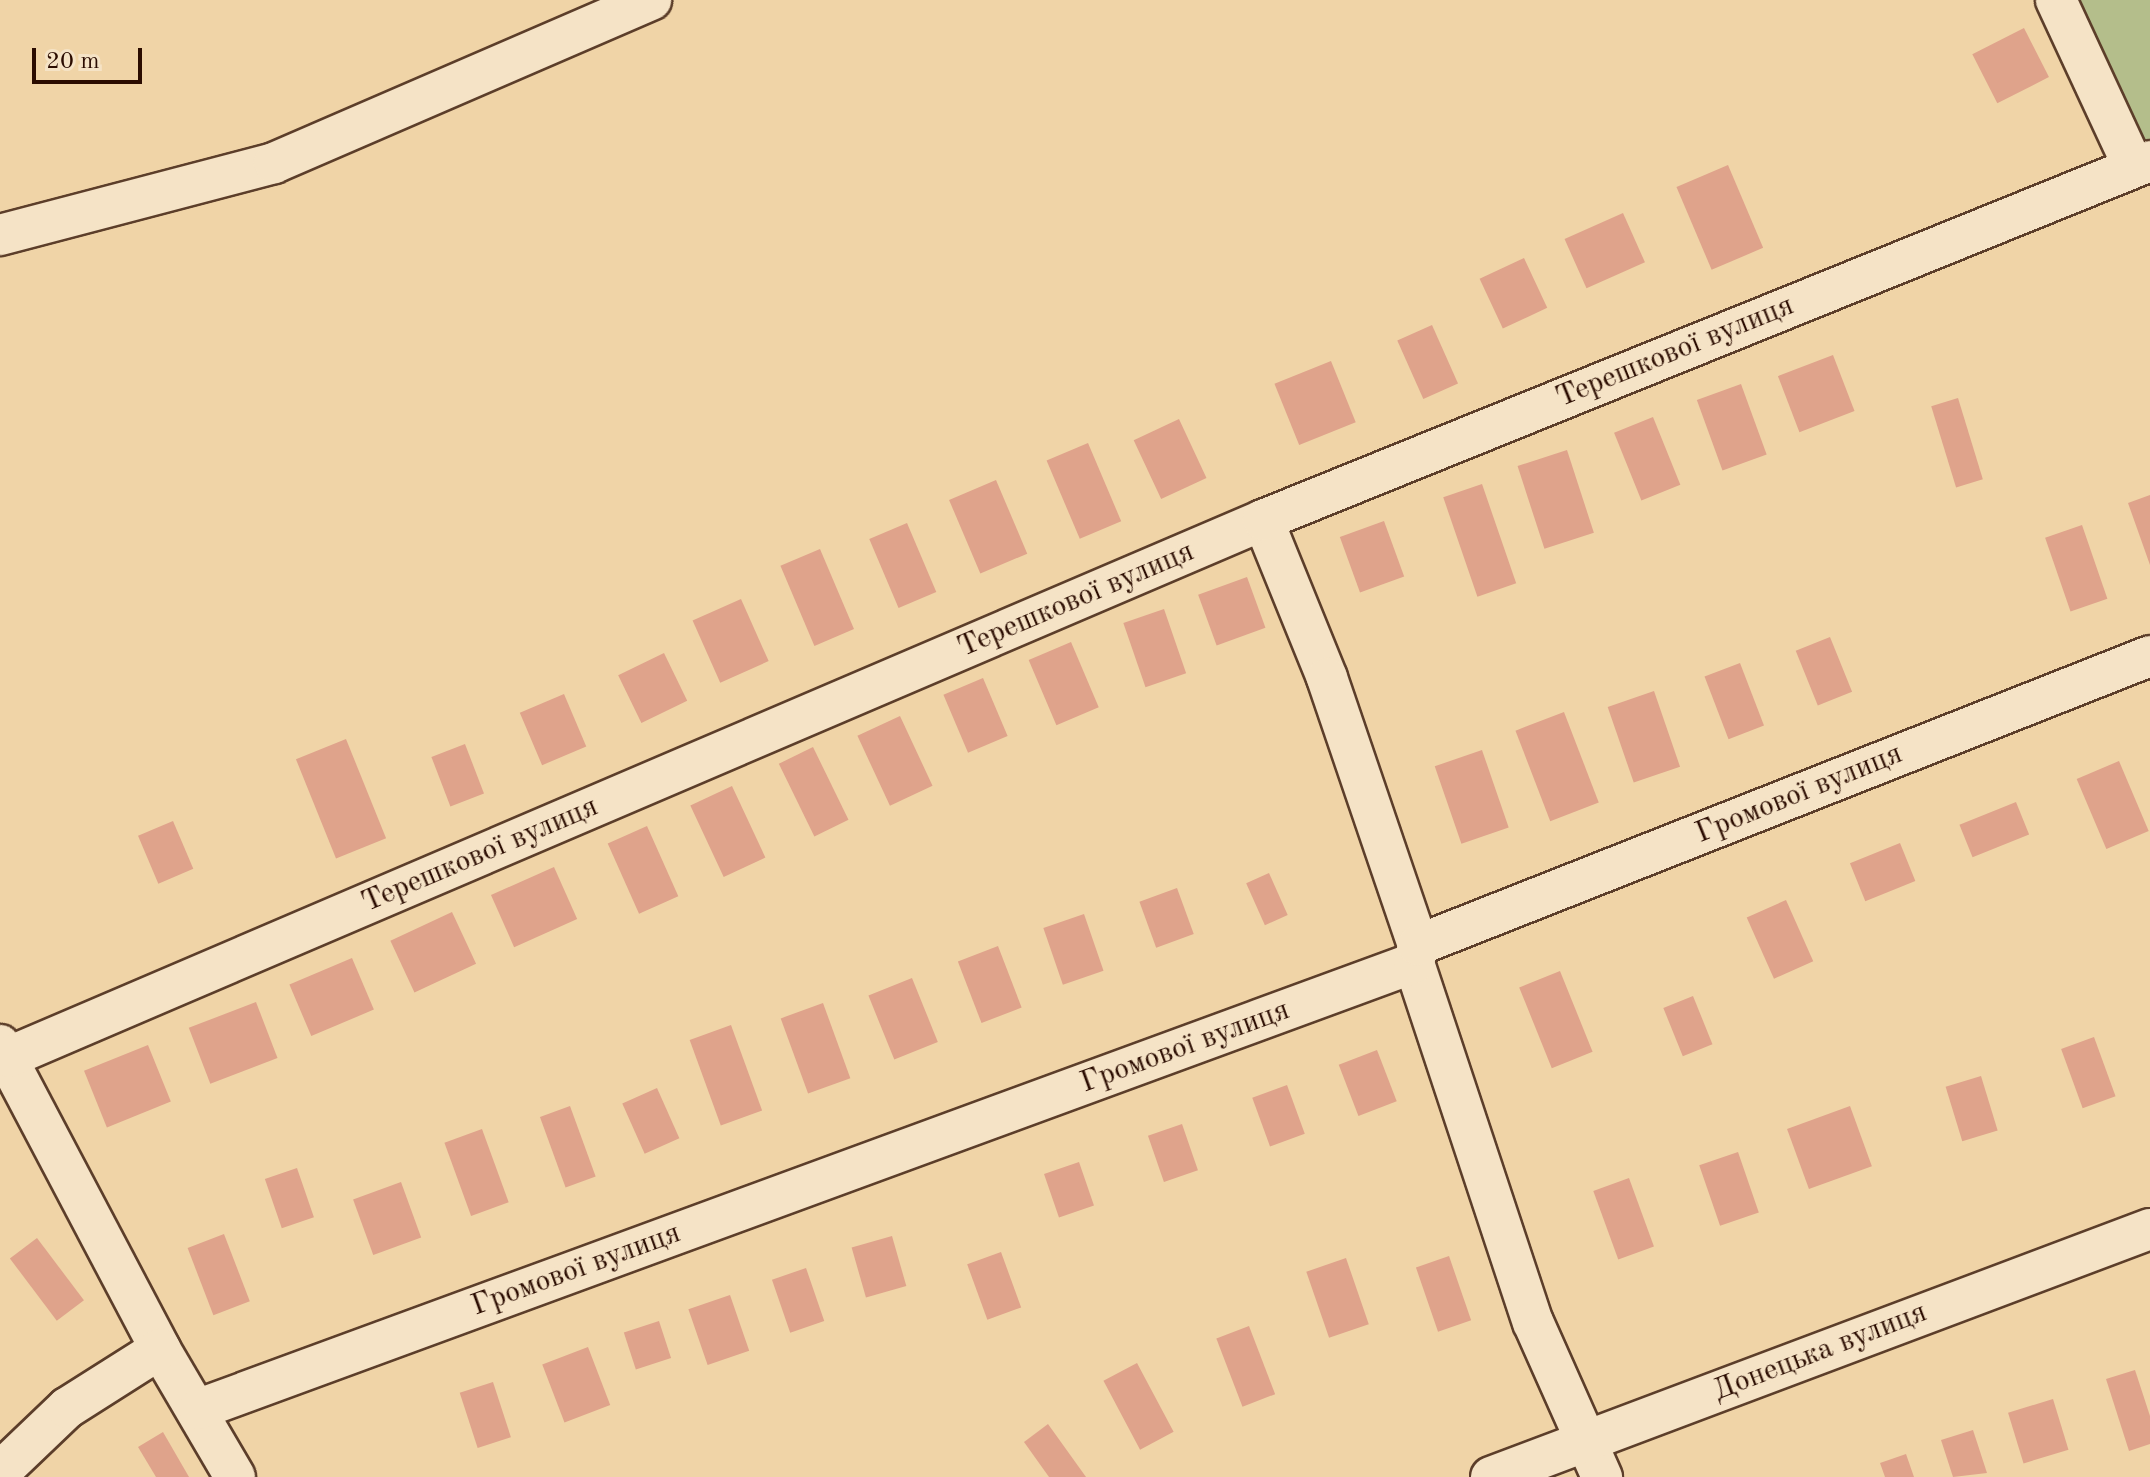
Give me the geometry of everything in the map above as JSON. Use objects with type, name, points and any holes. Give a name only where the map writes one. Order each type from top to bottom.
[{"type":"street","points":[[0,235],[274,163],[651,0]]},
{"type":"street","points":[[2056,0],[2142,164]]},
{"type":"street","name":"Терешкової вулиця","points":[[5,1051],[1263,520],[2142,164]]},
{"type":"street","points":[[1263,520],[1327,678],[1533,1322],[1588,1439],[1602,1477]]},
{"type":"street","name":"Громової вулиця","points":[[199,1409],[1416,954],[2150,656]]},
{"type":"street","points":[[5,1051],[160,1349],[199,1409],[235,1477]]},
{"type":"street","name":"Донецька вулиця","points":[[1491,1477],[2150,1229]]},
{"type":"street","points":[[0,1472],[67,1408],[160,1349]]},
{"type":"green space","points":[[2057,0],[2150,0],[2150,161]]},
{"type":"building","points":[[2024,28],[2049,77],[1997,103],[1972,54]]},
{"type":"building","points":[[1728,165],[1763,248],[1712,270],[1676,187]]},
{"type":"building","points":[[1623,213],[1645,262],[1586,288],[1565,239]]},
{"type":"building","points":[[1524,258],[1547,308],[1503,329],[1480,279]]},
{"type":"building","points":[[1432,325],[1458,383],[1423,399],[1397,340]]},
{"type":"building","points":[[1833,355],[1855,411],[1799,432],[1778,376]]},
{"type":"building","points":[[1331,361],[1356,422],[1299,445],[1274,384]]},
{"type":"building","points":[[1741,384],[1767,454],[1722,471],[1697,400]]},
{"type":"building","points":[[1958,398],[1983,479],[1956,487],[1931,406]]},
{"type":"building","points":[[1653,417],[1680,485],[1641,500],[1614,433]]},
{"type":"building","points":[[1179,419],[1206,478],[1161,499],[1134,440]]},
{"type":"building","points":[[1088,443],[1121,521],[1080,539],[1047,461]]},
{"type":"building","points":[[1567,450],[1594,533],[1544,549],[1518,466]]},
{"type":"building","points":[[996,480],[1027,554],[980,574],[949,500]]},
{"type":"building","points":[[1482,484],[1516,583],[1477,597],[1443,497]]},
{"type":"building","points":[[2150,495],[2150,565],[2128,503]]},
{"type":"building","points":[[1384,521],[1404,576],[1360,593],[1340,537]]},
{"type":"building","points":[[907,523],[936,592],[899,608],[869,539]]},
{"type":"building","points":[[2082,525],[2107,599],[2071,611],[2045,538]]},
{"type":"building","points":[[820,549],[854,629],[814,646],[780,566]]},
{"type":"building","points":[[1247,577],[1265,628],[1217,646],[1198,595]]},
{"type":"building","points":[[741,599],[769,661],[720,683],[693,621]]},
{"type":"building","points":[[1164,609],[1186,673],[1145,687],[1123,623]]},
{"type":"building","points":[[1830,637],[1852,692],[1818,706],[1796,651]]},
{"type":"building","points":[[1071,642],[1099,707],[1056,725],[1029,660]]},
{"type":"building","points":[[664,653],[687,701],[641,723],[618,675]]},
{"type":"building","points":[[1740,663],[1764,726],[1729,739],[1705,677]]},
{"type":"building","points":[[983,678],[1008,736],[968,753],[943,695]]},
{"type":"building","points":[[1654,691],[1680,767],[1634,783],[1608,707]]},
{"type":"building","points":[[564,694],[586,746],[542,765],[520,713]]},
{"type":"building","points":[[1564,712],[1599,803],[1550,821],[1515,731]]},
{"type":"building","points":[[900,716],[933,786],[890,806],[857,736]]},
{"type":"building","points":[[346,739],[386,838],[336,858],[296,759]]},
{"type":"building","points":[[465,744],[484,793],[450,806],[431,757]]},
{"type":"building","points":[[813,747],[849,820],[814,836],[779,764]]},
{"type":"building","points":[[1482,750],[1509,828],[1461,844],[1435,766]]},
{"type":"building","points":[[2119,761],[2149,831],[2106,849],[2077,779]]},
{"type":"building","points":[[732,786],[765,858],[724,877],[690,805]]},
{"type":"building","points":[[2016,802],[2029,834],[1973,857],[1959,825]]},
{"type":"building","points":[[173,821],[193,869],[158,884],[138,836]]},
{"type":"building","points":[[647,826],[678,896],[639,914],[608,843]]},
{"type":"building","points":[[1900,843],[1915,881],[1865,901],[1850,863]]},
{"type":"building","points":[[554,867],[577,919],[514,947],[491,895]]},
{"type":"building","points":[[1269,873],[1288,915],[1265,925],[1246,883]]},
{"type":"building","points":[[1177,888],[1194,934],[1156,948],[1139,902]]},
{"type":"building","points":[[1786,900],[1813,961],[1774,979],[1747,917]]},
{"type":"building","points":[[452,912],[476,964],[414,992],[390,941]]},
{"type":"building","points":[[1084,914],[1104,971],[1063,985],[1043,928]]},
{"type":"building","points":[[998,946],[1022,1008],[982,1023],[958,961]]},
{"type":"building","points":[[352,958],[374,1010],[311,1036],[289,985]]},
{"type":"building","points":[[1560,971],[1593,1052],[1552,1068],[1519,987]]},
{"type":"building","points":[[912,978],[938,1042],[894,1060],[868,996]]},
{"type":"building","points":[[1693,996],[1712,1044],[1683,1056],[1663,1008]]},
{"type":"building","points":[[256,1002],[278,1058],[210,1084],[189,1028]]},
{"type":"building","points":[[823,1003],[850,1078],[808,1094],[781,1018]]},
{"type":"building","points":[[731,1025],[762,1111],[721,1126],[690,1040]]},
{"type":"building","points":[[2094,1037],[2116,1096],[2083,1108],[2061,1049]]},
{"type":"building","points":[[148,1045],[171,1102],[107,1127],[84,1071]]},
{"type":"building","points":[[1377,1050],[1397,1101],[1358,1116],[1339,1065]]},
{"type":"building","points":[[1981,1076],[1998,1131],[1962,1141],[1946,1087]]},
{"type":"building","points":[[1287,1085],[1305,1134],[1270,1147],[1252,1098]]},
{"type":"building","points":[[657,1088],[679,1138],[645,1154],[622,1103]]},
{"type":"building","points":[[570,1106],[596,1176],[566,1187],[540,1117]]},
{"type":"building","points":[[1850,1106],[1872,1166],[1809,1189],[1787,1129]]},
{"type":"building","points":[[1182,1124],[1198,1170],[1164,1182],[1148,1136]]},
{"type":"building","points":[[482,1129],[509,1202],[471,1216],[444,1143]]},
{"type":"building","points":[[1738,1152],[1759,1213],[1720,1226],[1699,1165]]},
{"type":"building","points":[[1079,1162],[1094,1205],[1059,1218],[1044,1174]]},
{"type":"building","points":[[297,1168],[314,1217],[282,1228],[265,1179]]},
{"type":"building","points":[[1629,1178],[1654,1247],[1618,1260],[1593,1191]]},
{"type":"building","points":[[401,1182],[421,1237],[373,1255],[353,1199]]},
{"type":"building","points":[[224,1234],[250,1301],[213,1315],[188,1248]]},
{"type":"building","points":[[892,1236],[906,1286],[866,1298],[852,1248]]},
{"type":"building","points":[[37,1238],[84,1300],[57,1321],[10,1258]]},
{"type":"building","points":[[1001,1252],[1021,1307],[987,1320],[967,1264]]},
{"type":"building","points":[[1449,1256],[1471,1320],[1438,1332],[1416,1267]]},
{"type":"building","points":[[1346,1258],[1369,1324],[1329,1338],[1306,1272]]},
{"type":"building","points":[[806,1268],[824,1321],[790,1333],[772,1280]]},
{"type":"building","points":[[730,1295],[749,1351],[708,1365],[688,1309]]},
{"type":"building","points":[[659,1321],[671,1358],[636,1370],[624,1332]]},
{"type":"building","points":[[1249,1326],[1275,1394],[1242,1407],[1216,1339]]},
{"type":"building","points":[[588,1347],[610,1405],[564,1422],[542,1365]]},
{"type":"building","points":[[1137,1363],[1174,1432],[1140,1450],[1103,1381]]},
{"type":"building","points":[[2135,1370],[2150,1416],[2150,1444],[2129,1451],[2106,1379]]},
{"type":"building","points":[[493,1382],[511,1437],[478,1448],[460,1393]]},
{"type":"building","points":[[2053,1399],[2068,1450],[2024,1463],[2008,1413]]},
{"type":"building","points":[[1048,1424],[1086,1477],[1049,1477],[1024,1442]]},
{"type":"building","points":[[1973,1430],[1987,1473],[1953,1477],[1941,1440]]},
{"type":"building","points":[[163,1432],[189,1477],[156,1477],[138,1447]]},
{"type":"building","points":[[1906,1454],[1914,1477],[1885,1477],[1880,1463]]}]
